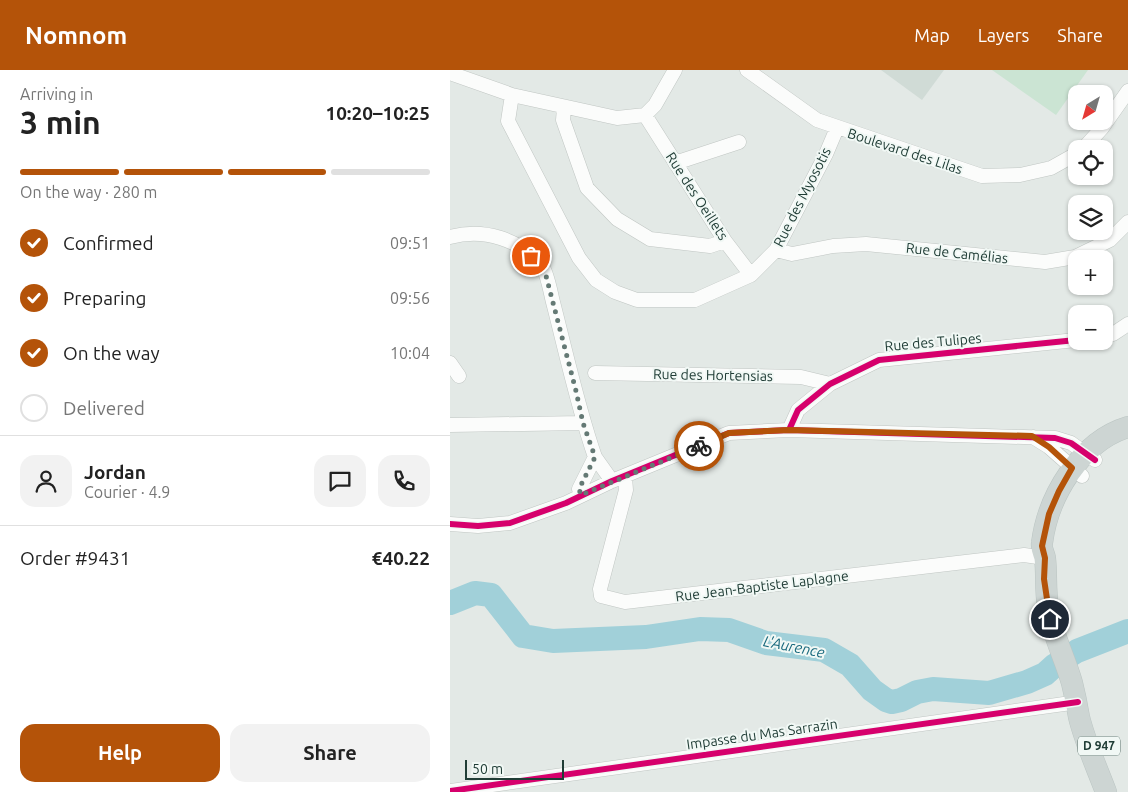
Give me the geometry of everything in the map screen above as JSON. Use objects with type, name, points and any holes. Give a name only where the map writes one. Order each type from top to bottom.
[{"type":"main road","name":"D 947","points":[[1106,792],[1080,717],[1078,702],[1070,676],[1053,630],[1044,579],[1045,558],[1051,549],[1067,503],[1084,465],[1097,444],[1128,427]]},
{"type":"main road","points":[[1084,465],[1128,441]]},
{"type":"main road","name":"D 947","points":[[1078,702],[1087,715],[1119,792]]},
{"type":"street","points":[[450,73],[512,95],[564,108],[617,118],[645,115],[655,105],[675,70]]},
{"type":"street","name":"Boulevard des Lilas","points":[[748,70],[817,120],[982,176],[1020,175],[1051,168],[1068,158]]},
{"type":"street","points":[[1091,140],[1128,91]]},
{"type":"street","name":"Rue des Myosotis","points":[[512,95],[508,121],[579,258],[596,280],[615,292],[637,300],[695,300],[751,275],[776,250],[826,154],[836,128]]},
{"type":"street","points":[[564,108],[563,120],[587,188],[617,219],[650,239],[710,246],[725,241]]},
{"type":"street","name":"Rue des Oeillets","points":[[645,115],[725,241],[751,275]]},
{"type":"street","points":[[675,163],[739,142]]},
{"type":"street","name":"Rue de Camélias","points":[[776,250],[792,254],[833,246],[866,244],[1045,262],[1075,258],[1110,240],[1128,222]]},
{"type":"street","points":[[450,237],[464,233],[494,236],[519,245],[544,268],[583,423],[595,457],[619,479]]},
{"type":"street","points":[[1113,334],[1128,324]]},
{"type":"street","name":"Rue des Tulipes","points":[[789,430],[798,410],[830,384],[879,360],[1068,341]]},
{"type":"street","points":[[450,363],[459,376]]},
{"type":"street","name":"Rue des Hortensias","points":[[594,373],[801,377],[830,384]]},
{"type":"street","points":[[450,426],[583,423]]},
{"type":"street","points":[[450,524],[478,526],[510,523],[566,503],[729,433],[789,430],[1055,438],[1071,443],[1084,465]]},
{"type":"street","points":[[1032,436],[1084,465]]},
{"type":"street","points":[[581,495],[579,489],[595,457]]},
{"type":"street","name":"Rue Jean-Baptiste Laplagne","points":[[619,479],[626,490],[600,588],[601,596],[626,602],[1024,555],[1045,558]]},
{"type":"street","name":"Impasse du Mas Sarrazin","points":[[450,791],[1078,702]]},
{"type":"shaded area","points":[[881,70],[944,70],[922,100]]},
{"type":"green space","points":[[992,70],[1088,70],[1077,85],[1068,85],[1068,98],[1056,115]]},
{"type":"water","points":[[475,593],[491,595],[518,632],[530,638],[553,641],[646,637],[700,629],[729,630],[766,643],[824,650],[850,665],[872,690],[886,700],[892,701],[901,700],[917,692],[933,689],[989,693],[1045,674],[1055,665],[1058,673],[1023,689],[995,697],[927,695],[902,705],[878,706],[847,669],[824,653],[770,649],[732,634],[714,633],[646,644],[544,647],[520,641],[497,616],[486,599],[482,598],[450,608],[450,603]]},
{"type":"water","points":[[1128,631],[1128,639],[1078,659],[1075,652]]},
{"type":"waterway","name":"L'Aurence","points":[[450,603],[475,593],[491,595],[523,636],[553,641],[646,637],[700,629],[729,630],[766,643],[824,650],[850,665],[872,690],[892,702],[917,692],[933,689],[989,693],[1027,682],[1045,674],[1077,651],[1128,631]]},
{"type":"cycle path","points":[[789,430],[798,410],[830,384],[879,360],[1068,341]]},
{"type":"cycle path","points":[[450,524],[478,526],[510,523],[566,503],[612,481],[729,433],[789,430],[1055,438],[1071,443],[1095,460]]},
{"type":"cycle path","points":[[450,791],[1078,702]]},
{"type":"way so far","points":[[531,256],[544,268],[583,423],[595,457],[579,489],[581,495],[699,446]]},
{"type":"route","points":[[699,446],[729,433],[789,430],[1032,436],[1049,447],[1072,468],[1068,472],[1059,491],[1044,532],[1042,546],[1045,558],[1044,579],[1050,619]]}]
